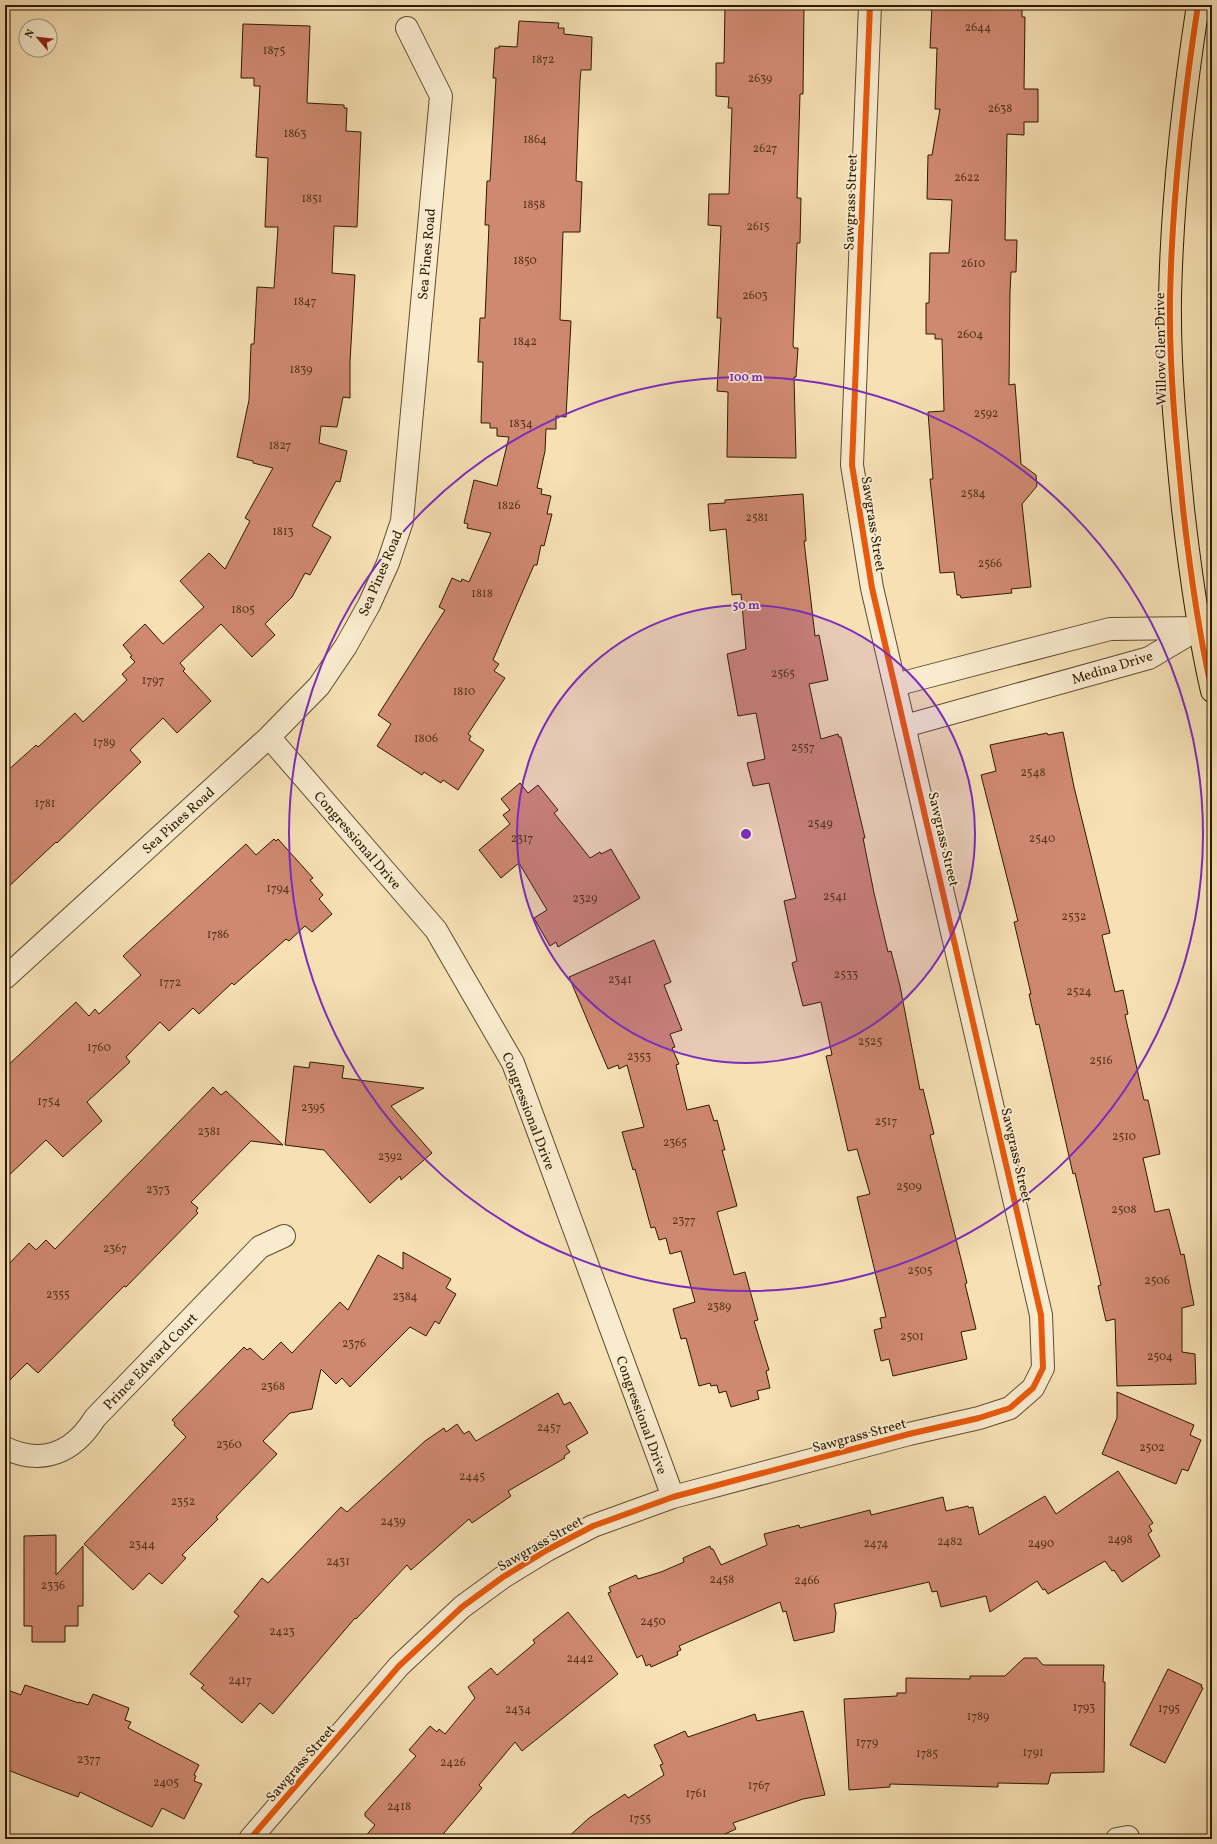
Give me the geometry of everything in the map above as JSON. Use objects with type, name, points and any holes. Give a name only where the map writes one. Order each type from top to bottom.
[{"type":"main road","name":"Willow Glen Drive","points":[[1198,5],[1178,160],[1170,299],[1174,421],[1189,562],[1205,627],[1212,691]]},
{"type":"street","name":"Sawgrass Street","points":[[250,1839],[399,1666],[462,1607],[503,1577],[547,1550],[593,1526],[673,1497],[909,1434],[979,1418],[1010,1408],[1033,1388],[1043,1368],[1041,1315],[872,588],[852,465],[870,5]]},
{"type":"street","name":"Sea Pines Road","points":[[5,978],[269,737],[319,686],[346,646],[369,605],[388,563],[402,521],[441,96],[407,28]]},
{"type":"street","name":"Medina Drive","points":[[895,685],[1110,630],[1205,627]]},
{"type":"street","name":"Medina Drive","points":[[905,726],[1149,658],[1205,627]]},
{"type":"street","name":"Congressional Drive","points":[[269,737],[436,930],[513,1063],[673,1497]]},
{"type":"street","name":"Prince Edward Court","points":[[5,1448],[30,1456],[46,1456],[62,1451],[75,1443],[87,1432],[95,1418],[260,1247],[284,1236]]},
{"type":"building","points":[[725,5],[804,5],[803,94],[800,94],[797,198],[801,198],[800,243],[797,243],[793,345],[794,348],[798,348],[796,377],[794,377],[796,458],[727,457],[728,392],[717,391],[721,318],[717,318],[721,226],[708,225],[709,194],[729,194],[732,108],[728,108],[729,97],[716,96],[716,63],[724,63]]},
{"type":"building","points":[[932,5],[1022,6],[1022,17],[1025,17],[1024,89],[1038,89],[1038,122],[1024,122],[1024,135],[1007,134],[1005,240],[1017,240],[1016,272],[1011,272],[1009,385],[1015,384],[1021,464],[1036,475],[1037,486],[1022,504],[1031,587],[1011,589],[1012,593],[961,598],[960,595],[957,595],[954,572],[940,573],[930,479],[933,479],[928,412],[944,411],[942,339],[935,339],[935,334],[926,334],[926,303],[929,303],[930,253],[949,253],[952,200],[927,199],[928,155],[932,155],[940,109],[935,109],[937,48],[930,48]]},
{"type":"building","points":[[519,21],[559,23],[558,28],[564,28],[564,34],[592,37],[591,70],[581,70],[580,81],[576,181],[582,182],[580,232],[563,232],[560,320],[571,321],[566,417],[556,416],[556,429],[546,429],[545,451],[537,488],[542,489],[541,494],[551,496],[547,514],[552,514],[544,546],[541,545],[537,565],[534,565],[493,660],[499,664],[494,671],[505,678],[468,734],[471,736],[469,740],[484,750],[458,790],[443,780],[441,783],[424,772],[422,775],[377,746],[391,724],[378,715],[445,610],[439,607],[452,578],[461,582],[462,579],[469,582],[491,533],[467,528],[468,524],[464,523],[474,480],[497,486],[509,437],[497,436],[497,428],[490,428],[490,423],[481,423],[483,362],[478,362],[480,318],[485,318],[489,225],[485,225],[487,181],[490,181],[496,78],[493,78],[495,48],[499,48],[499,46],[517,47]]},
{"type":"building","points":[[243,24],[310,26],[307,103],[344,105],[344,108],[347,108],[346,131],[361,132],[357,227],[334,226],[332,273],[355,275],[350,362],[350,398],[343,397],[337,427],[321,426],[319,443],[347,451],[340,482],[336,481],[312,526],[331,537],[310,575],[305,573],[292,597],[265,624],[275,635],[252,657],[221,624],[180,663],[185,669],[183,671],[211,701],[177,733],[163,718],[130,750],[141,762],[57,843],[56,842],[5,890],[5,773],[36,745],[38,747],[75,713],[83,722],[127,680],[122,674],[135,662],[130,657],[132,656],[123,645],[145,624],[163,644],[204,607],[180,581],[209,553],[225,569],[250,521],[245,518],[273,468],[237,457],[249,400],[251,344],[254,344],[257,287],[274,288],[278,227],[265,227],[268,158],[256,157],[260,86],[254,86],[254,78],[241,78]]},
{"type":"building","points":[[803,494],[806,541],[804,541],[815,636],[819,635],[828,680],[809,684],[821,739],[838,734],[839,737],[841,737],[865,838],[863,838],[874,893],[888,952],[891,951],[900,986],[920,1090],[923,1089],[934,1134],[930,1135],[967,1283],[965,1284],[976,1329],[961,1332],[967,1359],[893,1376],[889,1359],[881,1361],[874,1330],[882,1328],[880,1318],[886,1317],[857,1197],[870,1194],[857,1149],[848,1151],[826,1056],[832,1055],[821,1002],[803,1006],[792,963],[797,961],[784,901],[796,898],[769,783],[753,786],[747,763],[765,759],[756,713],[738,716],[727,654],[746,649],[741,594],[732,595],[726,529],[710,531],[708,504],[725,503],[725,500]]},
{"type":"building","points":[[1063,732],[1074,787],[1110,933],[1102,935],[1115,992],[1123,990],[1128,1014],[1125,1015],[1144,1100],[1148,1100],[1160,1154],[1143,1158],[1155,1212],[1169,1209],[1181,1255],[1184,1254],[1194,1305],[1182,1308],[1182,1352],[1195,1354],[1196,1384],[1117,1386],[1115,1319],[1106,1321],[1098,1286],[1101,1285],[1075,1173],[1073,1174],[1039,1024],[1036,1025],[1029,994],[1031,994],[1014,922],[1018,921],[981,775],[996,771],[990,745],[1047,733],[1048,735]]},
{"type":"building","points":[[520,783],[528,793],[538,785],[558,810],[554,813],[590,858],[600,852],[601,854],[611,849],[640,898],[558,947],[556,942],[550,946],[534,918],[547,910],[519,863],[501,878],[479,850],[510,824],[503,815],[510,810],[501,799]]},
{"type":"building","points":[[274,839],[276,841],[278,839],[313,878],[310,880],[323,895],[319,899],[332,914],[312,932],[305,926],[289,941],[286,939],[234,985],[232,983],[199,1014],[193,1008],[169,1031],[160,1022],[126,1057],[130,1062],[87,1102],[102,1121],[63,1157],[46,1140],[5,1179],[5,1068],[76,1002],[89,1016],[95,1009],[99,1014],[141,975],[123,956],[246,844],[256,855]]},
{"type":"building","points":[[654,940],[671,982],[664,985],[682,1030],[670,1034],[675,1047],[672,1048],[679,1064],[676,1065],[687,1110],[709,1105],[714,1121],[717,1120],[725,1150],[722,1150],[737,1206],[717,1212],[734,1275],[745,1272],[758,1320],[754,1321],[769,1370],[766,1371],[770,1388],[757,1391],[759,1399],[731,1407],[726,1391],[719,1393],[717,1385],[711,1386],[710,1383],[699,1386],[686,1338],[681,1339],[673,1309],[695,1302],[681,1251],[670,1254],[666,1238],[659,1240],[655,1227],[651,1228],[635,1169],[633,1170],[622,1132],[644,1127],[627,1065],[619,1069],[618,1065],[608,1069],[569,977]]},
{"type":"building","points":[[310,1062],[344,1066],[342,1078],[424,1088],[391,1106],[432,1153],[401,1180],[400,1176],[370,1203],[324,1150],[285,1145],[294,1066],[309,1068]]},
{"type":"building","points":[[213,1087],[221,1095],[226,1091],[283,1145],[251,1141],[191,1202],[198,1208],[196,1211],[198,1213],[126,1287],[124,1286],[38,1373],[27,1363],[5,1385],[5,1268],[29,1243],[36,1250],[46,1240],[55,1249]]},
{"type":"building","points":[[403,1252],[451,1279],[446,1288],[456,1294],[439,1324],[435,1321],[426,1336],[410,1327],[350,1387],[342,1378],[336,1384],[321,1369],[312,1409],[290,1413],[263,1441],[277,1454],[216,1517],[218,1519],[182,1555],[186,1558],[162,1584],[149,1573],[133,1590],[84,1544],[186,1437],[174,1425],[175,1423],[172,1420],[244,1347],[247,1350],[250,1348],[263,1360],[281,1342],[292,1353],[340,1302],[348,1310],[378,1255],[403,1269]]},
{"type":"building","points":[[1117,1392],[1194,1425],[1190,1435],[1201,1440],[1188,1471],[1182,1469],[1176,1484],[1102,1454],[1117,1418]]},
{"type":"building","points":[[558,1393],[564,1405],[570,1402],[588,1433],[566,1446],[570,1452],[564,1456],[565,1458],[508,1491],[511,1496],[472,1523],[469,1519],[411,1570],[407,1565],[356,1619],[355,1618],[273,1714],[260,1703],[242,1723],[201,1688],[204,1685],[190,1674],[239,1616],[234,1612],[262,1578],[268,1583],[341,1507],[347,1512],[425,1441],[444,1428],[446,1432],[457,1424],[464,1434],[469,1431],[476,1441]]},
{"type":"building","points":[[1118,1471],[1153,1523],[1149,1526],[1152,1531],[1148,1534],[1160,1556],[1122,1582],[1114,1570],[1112,1571],[1105,1561],[1048,1594],[1045,1589],[1043,1590],[1037,1581],[990,1612],[986,1596],[941,1607],[937,1591],[932,1592],[929,1582],[834,1604],[836,1613],[834,1632],[794,1641],[786,1611],[783,1612],[780,1602],[679,1646],[681,1650],[677,1652],[678,1655],[651,1667],[650,1664],[646,1666],[642,1655],[637,1658],[608,1593],[611,1592],[609,1587],[636,1575],[638,1579],[661,1572],[684,1562],[683,1558],[710,1546],[721,1565],[767,1545],[764,1534],[799,1525],[800,1528],[870,1510],[871,1515],[943,1497],[946,1511],[968,1506],[969,1508],[973,1507],[979,1535],[1045,1496],[1056,1514]]},
{"type":"building","points":[[56,1535],[56,1575],[83,1546],[83,1606],[78,1606],[78,1626],[65,1626],[65,1642],[32,1642],[32,1626],[24,1626],[24,1536]]},
{"type":"building","points":[[568,1612],[618,1674],[522,1751],[515,1742],[479,1785],[482,1788],[439,1839],[363,1839],[375,1825],[365,1816],[365,1813],[416,1756],[409,1750],[430,1726],[437,1732],[439,1729],[445,1734],[475,1698],[468,1687],[491,1668],[497,1675],[535,1643],[533,1640]]},
{"type":"building","points":[[1024,1658],[1037,1658],[1043,1665],[1104,1665],[1104,1772],[1051,1773],[1048,1784],[998,1783],[998,1787],[890,1784],[890,1787],[849,1790],[844,1699],[897,1696],[897,1693],[906,1693],[906,1678],[970,1679],[970,1676],[1005,1676]]},
{"type":"building","points":[[1168,1669],[1202,1685],[1201,1687],[1203,1688],[1165,1763],[1130,1745]]},
{"type":"building","points":[[25,1685],[88,1705],[93,1694],[129,1708],[125,1720],[131,1722],[128,1728],[199,1765],[194,1775],[196,1776],[194,1781],[202,1784],[184,1819],[162,1808],[152,1827],[80,1792],[78,1797],[5,1769],[5,1689],[21,1695]]},
{"type":"building","points":[[803,1711],[825,1795],[803,1799],[733,1823],[736,1829],[714,1839],[566,1839],[589,1818],[625,1794],[628,1798],[664,1775],[660,1765],[663,1764],[654,1745],[685,1731],[688,1737],[755,1714],[757,1721]]},
{"type":"cycle path","points":[[250,1839],[399,1666],[462,1607],[503,1577],[547,1550],[593,1526],[673,1497],[909,1434],[979,1418],[1010,1408],[1033,1388],[1043,1368],[1041,1315],[872,588],[852,465],[870,5]]},
{"type":"cycle path","points":[[1198,5],[1179,151],[1171,261],[1170,325],[1174,404],[1183,509],[1195,600],[1212,691]]}]
